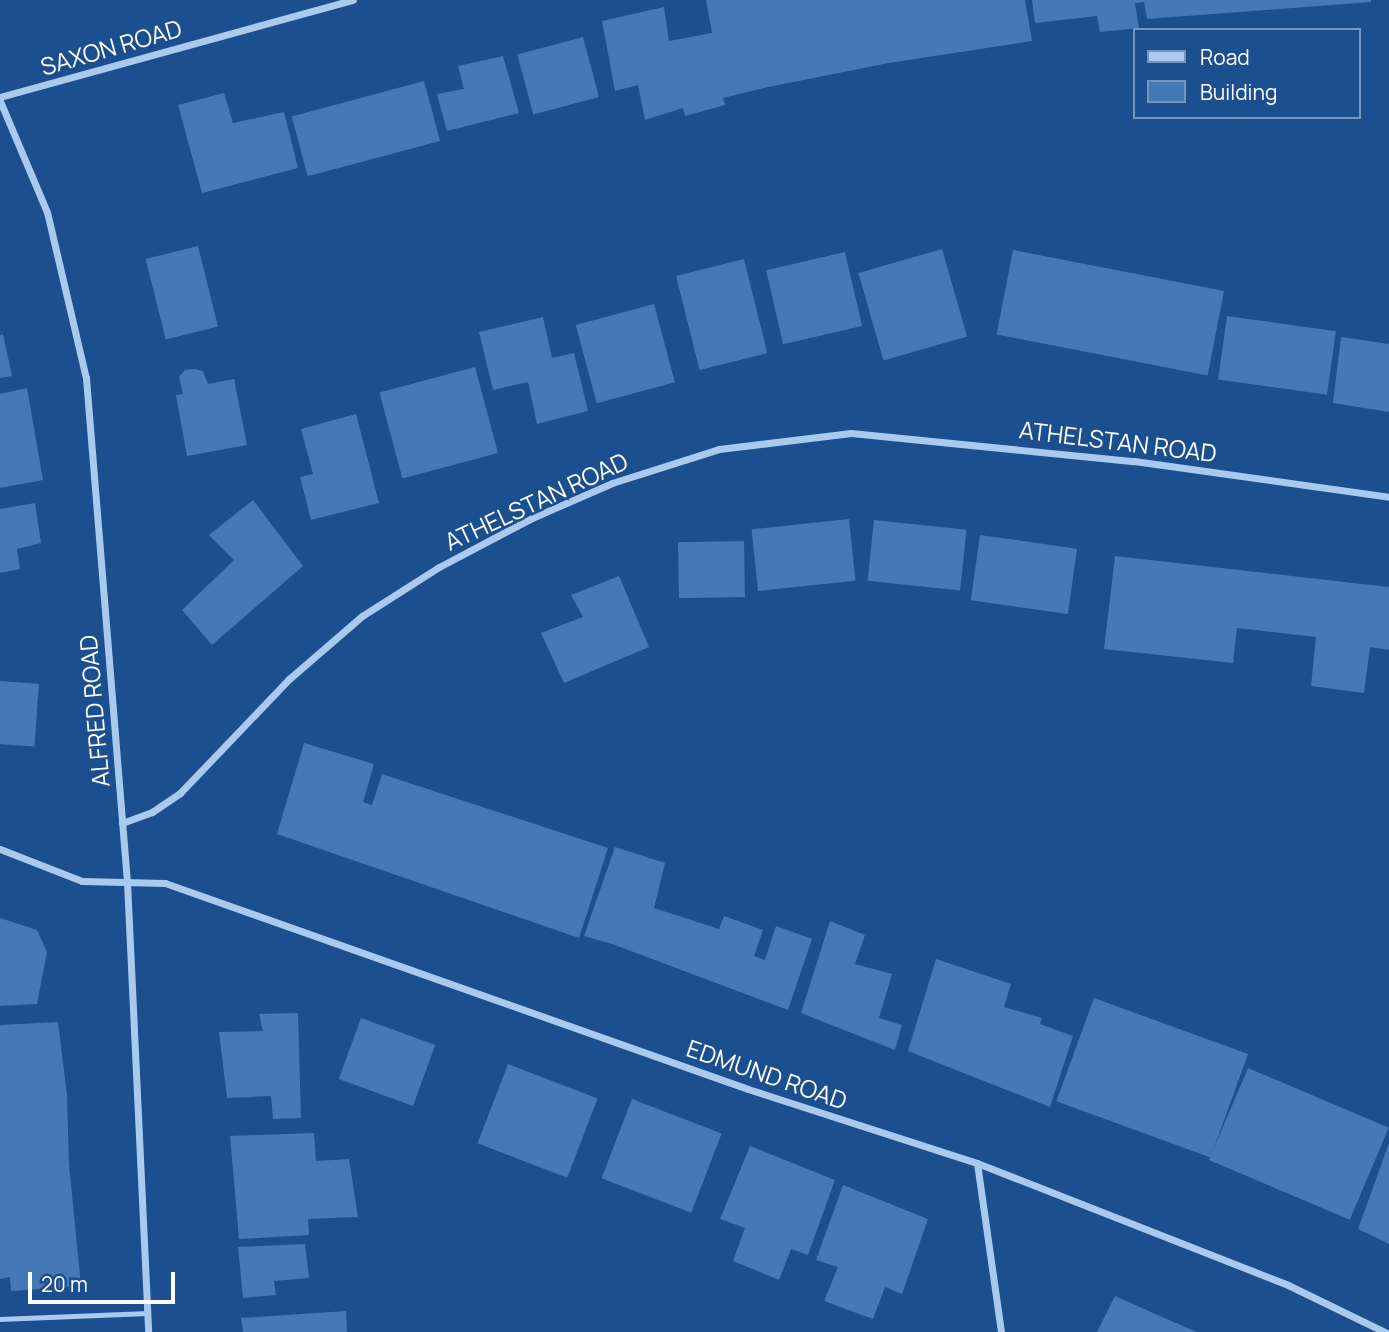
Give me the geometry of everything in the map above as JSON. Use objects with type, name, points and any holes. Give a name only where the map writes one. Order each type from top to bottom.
[{"type":"street","name":"SAXON ROAD","points":[[0,99],[353,0]]},
{"type":"street","name":"ALFRED ROAD","points":[[0,99],[47,212],[86,377],[127,882],[149,1332]]},
{"type":"street","name":"ATHELSTAN ROAD","points":[[122,823],[152,812],[180,793],[289,679],[362,616],[428,574],[532,518],[612,483],[719,449],[851,433],[1134,461],[1389,498]]},
{"type":"street","name":"EDMUND ROAD","points":[[0,849],[82,881],[165,883],[748,1089],[977,1163],[1288,1285],[1385,1332]]},
{"type":"street","points":[[977,1163],[1001,1332]]},
{"type":"lane","points":[[0,1319],[148,1313]]},
{"type":"building","points":[[706,0],[1025,0],[1032,41],[889,63],[768,87],[723,98],[725,105],[685,116],[683,108],[645,120],[638,85],[615,91],[602,21],[664,7],[669,41],[712,33]]},
{"type":"building","points":[[1032,0],[1371,0],[1147,19],[1144,2],[1135,3],[1139,28],[1100,32],[1097,16],[1035,23]]},
{"type":"building","points":[[583,37],[599,97],[533,114],[517,55]]},
{"type":"building","points":[[503,56],[519,113],[447,131],[437,94],[464,89],[458,66]]},
{"type":"building","points":[[424,81],[440,141],[308,176],[292,116]]},
{"type":"building","points":[[224,93],[233,123],[284,112],[298,168],[202,193],[178,105]]},
{"type":"building","points":[[198,246],[218,327],[166,340],[146,259]]},
{"type":"building","points":[[942,249],[967,336],[883,360],[858,273]]},
{"type":"building","points":[[1013,250],[1224,291],[1208,375],[997,334]]},
{"type":"building","points":[[845,252],[862,326],[783,344],[766,270]]},
{"type":"building","points":[[744,259],[767,353],[700,370],[676,276]]},
{"type":"building","points":[[654,304],[675,382],[597,403],[576,325]]},
{"type":"building","points":[[1227,316],[1336,331],[1327,395],[1218,379]]},
{"type":"building","points":[[543,317],[552,358],[574,353],[588,411],[537,424],[528,382],[493,390],[479,332]]},
{"type":"building","points":[[3,334],[12,376],[0,378],[0,335]]},
{"type":"building","points":[[1341,337],[1389,344],[1389,412],[1333,403]]},
{"type":"building","points":[[475,367],[498,453],[402,479],[379,393]]},
{"type":"building","points":[[185,370],[203,371],[208,384],[234,379],[247,445],[187,456],[176,395],[183,394],[179,377]]},
{"type":"building","points":[[27,388],[43,480],[0,488],[0,394]]},
{"type":"building","points":[[356,414],[379,503],[311,520],[300,477],[313,474],[301,429]]},
{"type":"building","points":[[253,500],[303,566],[212,645],[182,610],[234,560],[209,535]]},
{"type":"building","points":[[35,503],[41,543],[17,549],[20,569],[0,573],[0,509]]},
{"type":"building","points":[[849,519],[855,581],[758,591],[752,529]]},
{"type":"building","points":[[874,520],[966,530],[960,590],[868,581]]},
{"type":"building","points":[[980,535],[1077,549],[1068,614],[971,600]]},
{"type":"building","points":[[744,541],[745,597],[679,598],[678,542]]},
{"type":"building","points":[[1115,556],[1389,587],[1389,650],[1370,647],[1364,693],[1311,686],[1316,637],[1237,628],[1233,663],[1104,649]]},
{"type":"building","points":[[619,576],[649,647],[564,683],[541,633],[583,617],[571,595]]},
{"type":"building","points":[[0,681],[39,684],[35,747],[0,744]]},
{"type":"building","points":[[304,743],[374,764],[363,802],[372,805],[382,774],[608,848],[579,938],[277,834]]},
{"type":"building","points":[[615,847],[665,863],[654,908],[719,929],[724,916],[763,930],[754,956],[765,960],[776,926],[812,939],[788,1010],[615,945],[584,936]]},
{"type":"building","points":[[0,918],[37,930],[47,952],[37,1004],[0,1006]]},
{"type":"building","points":[[830,921],[865,935],[855,964],[892,974],[879,1018],[902,1025],[895,1050],[801,1013]]},
{"type":"building","points":[[936,959],[1011,984],[1004,1007],[1042,1018],[1040,1024],[1073,1036],[1050,1107],[908,1051]]},
{"type":"building","points":[[1094,998],[1248,1054],[1210,1157],[1056,1101]]},
{"type":"building","points":[[298,1013],[301,1118],[273,1119],[271,1096],[227,1098],[219,1032],[263,1031],[259,1014]]},
{"type":"building","points":[[361,1018],[435,1045],[413,1106],[339,1079]]},
{"type":"building","points":[[58,1022],[67,1095],[69,1164],[81,1286],[11,1291],[10,1277],[0,1279],[0,1025]]},
{"type":"building","points":[[508,1064],[598,1098],[567,1178],[478,1143]]},
{"type":"building","points":[[1248,1068],[1389,1128],[1350,1220],[1209,1160]]},
{"type":"building","points":[[632,1099],[722,1133],[691,1213],[602,1178]]},
{"type":"building","points":[[314,1133],[316,1161],[349,1159],[358,1217],[308,1219],[309,1235],[239,1239],[230,1136]]},
{"type":"building","points":[[1389,1143],[1389,1244],[1358,1229]]},
{"type":"building","points":[[750,1146],[835,1180],[808,1255],[791,1249],[779,1280],[733,1261],[745,1228],[720,1219]]},
{"type":"building","points":[[843,1185],[928,1219],[902,1294],[885,1287],[873,1319],[824,1301],[838,1267],[816,1260]]},
{"type":"building","points":[[305,1244],[309,1278],[274,1281],[276,1295],[243,1298],[238,1247]]},
{"type":"building","points":[[1115,1296],[1153,1313],[1197,1332],[1097,1332]]},
{"type":"building","points":[[346,1311],[347,1332],[243,1332],[241,1318]]}]
